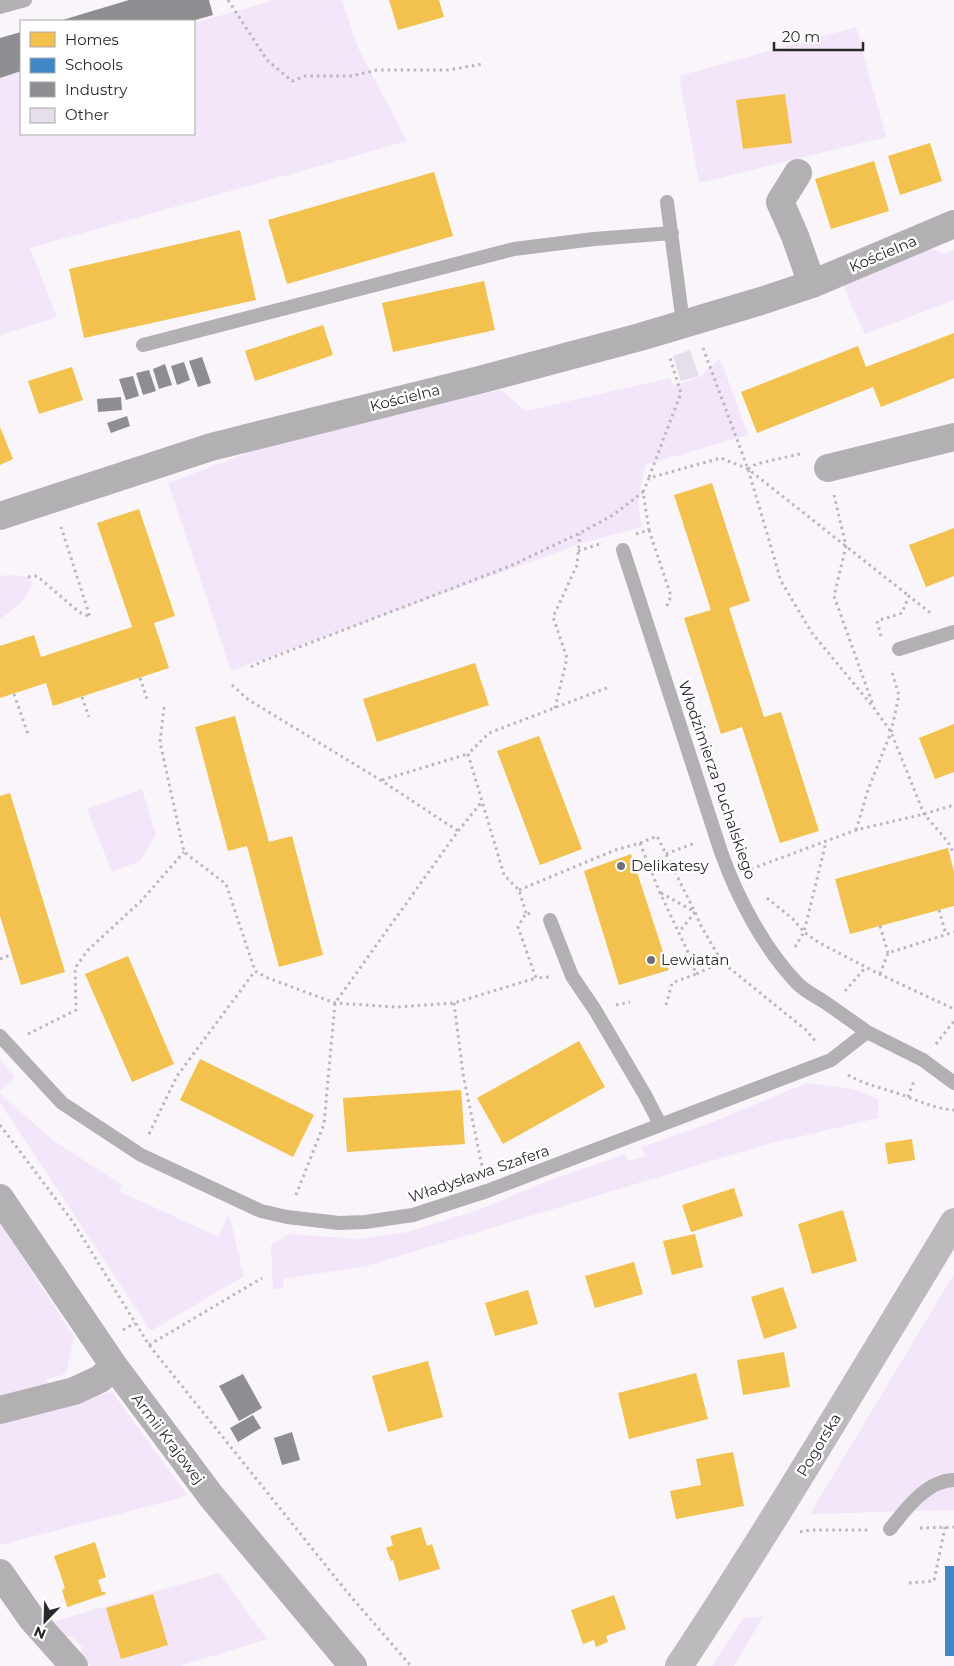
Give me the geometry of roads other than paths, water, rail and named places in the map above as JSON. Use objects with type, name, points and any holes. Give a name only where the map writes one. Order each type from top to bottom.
[{"type":"street","points":[[798,173],[780,202],[795,236],[812,284]]},
{"type":"street","name":"Kościelna","points":[[0,516],[211,447],[479,380],[640,337],[812,284],[954,224]]},
{"type":"street","points":[[828,468],[954,436]]},
{"type":"street","name":"Armii Krajowej","points":[[0,1198],[114,1366],[211,1496],[353,1666]]},
{"type":"street","name":"Pogorska","points":[[680,1666],[730,1589],[954,1222]]},
{"type":"street","points":[[0,1410],[74,1391],[100,1379],[114,1366]]},
{"type":"street","points":[[0,1573],[32,1620],[74,1666]]},
{"type":"lane","points":[[0,7],[25,0]]},
{"type":"lane","points":[[667,202],[688,322]]},
{"type":"lane","points":[[143,345],[514,250],[594,239],[672,233]]},
{"type":"lane","name":"Włodzimierza Puchalskiego","points":[[623,550],[728,871],[745,906],[766,942],[799,985],[867,1032]]},
{"type":"lane","points":[[899,649],[954,632]]},
{"type":"lane","points":[[550,920],[572,976],[595,1010],[660,1124]]},
{"type":"lane","points":[[867,1032],[923,1060],[954,1083]]},
{"type":"lane","name":"Władysława Szafera","points":[[0,1036],[62,1103],[141,1156],[261,1211],[287,1217],[339,1222],[365,1222],[413,1215],[487,1191],[831,1060],[867,1032]]},
{"type":"lane","points":[[890,1529],[901,1514],[925,1491],[945,1480],[954,1480]]},
{"type":"place","name":"Delikatesy","points":[[621,866]]},
{"type":"place","name":"Lewiatan","points":[[651,960]]}]
